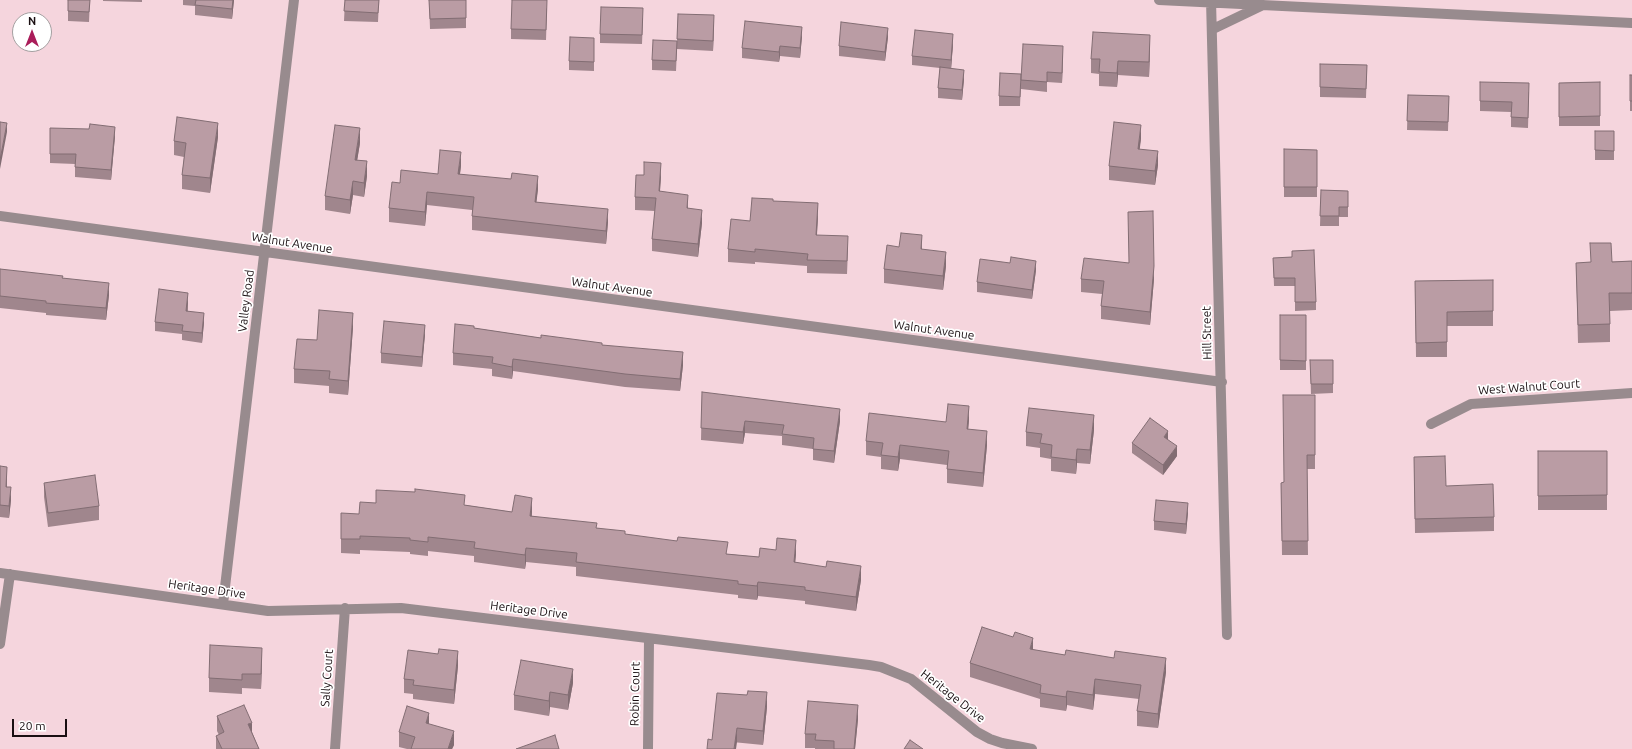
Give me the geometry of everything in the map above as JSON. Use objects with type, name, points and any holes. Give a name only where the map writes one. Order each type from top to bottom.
[{"type":"street","name":"Valley Road","points":[[223,604],[294,0]]},
{"type":"street","points":[[1159,0],[1211,1],[1632,23]]},
{"type":"street","name":"Hill Street","points":[[1211,1],[1222,382],[1227,636]]},
{"type":"street","points":[[1213,29],[1264,4]]},
{"type":"street","name":"Walnut Avenue","points":[[0,216],[1222,382]]},
{"type":"street","name":"West Walnut Court","points":[[1431,424],[1471,404],[1632,393]]},
{"type":"street","points":[[0,644],[5,574]]},
{"type":"street","name":"Heritage Drive","points":[[5,574],[268,611],[345,608],[401,608],[881,667],[911,679],[977,732],[1002,743],[1032,749]]},
{"type":"street","name":"Sally Court","points":[[335,749],[345,608]]},
{"type":"street","name":"Robin Court","points":[[648,749],[649,638]]},
{"type":"building","points":[[68,0],[90,0],[89,12],[68,11]]},
{"type":"building","points":[[196,0],[233,0],[232,9],[195,5]]},
{"type":"building","points":[[345,0],[379,0],[378,13],[344,11]]},
{"type":"building","points":[[429,0],[466,0],[466,18],[430,19]]},
{"type":"building","points":[[512,0],[547,0],[546,30],[511,29]]},
{"type":"building","points":[[601,7],[643,8],[642,35],[600,34]]},
{"type":"building","points":[[678,14],[714,15],[713,41],[677,39]]},
{"type":"building","points":[[745,21],[802,27],[800,48],[780,46],[779,52],[742,48]]},
{"type":"building","points":[[841,22],[888,28],[885,52],[839,46]]},
{"type":"building","points":[[915,30],[953,34],[951,60],[912,56]]},
{"type":"building","points":[[1093,32],[1150,35],[1149,62],[1118,61],[1117,73],[1099,72],[1100,59],[1091,59]]},
{"type":"building","points":[[570,37],[594,38],[594,62],[569,61]]},
{"type":"building","points":[[653,40],[677,41],[676,61],[652,60]]},
{"type":"building","points":[[1023,44],[1063,46],[1062,73],[1047,72],[1047,82],[1021,80]]},
{"type":"building","points":[[1320,64],[1367,65],[1366,89],[1320,87]]},
{"type":"building","points":[[940,67],[964,70],[962,90],[938,88]]},
{"type":"building","points":[[1000,73],[1021,74],[1020,97],[999,96]]},
{"type":"building","points":[[1630,75],[1632,75],[1632,101],[1630,101]]},
{"type":"building","points":[[1480,82],[1529,83],[1528,118],[1511,117],[1512,102],[1480,101]]},
{"type":"building","points":[[1600,82],[1600,116],[1559,117],[1559,83]]},
{"type":"building","points":[[1408,95],[1449,96],[1448,122],[1407,121]]},
{"type":"building","points":[[177,117],[218,123],[210,178],[182,175],[186,143],[174,141]]},
{"type":"building","points":[[0,122],[7,123],[0,160]]},
{"type":"building","points":[[1114,122],[1141,125],[1138,149],[1158,151],[1155,171],[1109,166]]},
{"type":"building","points":[[90,124],[115,127],[111,170],[75,167],[76,154],[50,154],[50,128],[89,129]]},
{"type":"building","points":[[335,125],[360,128],[355,160],[367,161],[364,183],[353,181],[350,200],[325,196]]},
{"type":"building","points":[[1595,131],[1614,131],[1614,151],[1595,150]]},
{"type":"building","points":[[1284,149],[1317,150],[1317,187],[1284,187]]},
{"type":"building","points":[[440,150],[461,152],[458,174],[511,179],[512,173],[538,176],[535,202],[608,209],[606,231],[472,216],[474,197],[427,192],[425,212],[389,208],[392,182],[400,183],[401,170],[438,174]]},
{"type":"building","points":[[644,162],[661,163],[659,191],[688,195],[687,208],[702,210],[698,244],[652,239],[656,198],[635,197],[636,175],[644,175]]},
{"type":"building","points":[[1321,190],[1348,191],[1348,207],[1339,207],[1339,216],[1320,216]]},
{"type":"building","points":[[752,198],[773,199],[773,201],[818,203],[816,235],[848,236],[847,261],[807,260],[808,254],[755,249],[755,252],[728,249],[731,219],[750,221]]},
{"type":"building","points":[[1153,211],[1154,266],[1150,312],[1101,306],[1104,281],[1081,279],[1084,258],[1129,263],[1128,212]]},
{"type":"building","points":[[901,233],[922,235],[921,249],[946,252],[943,276],[884,269],[887,245],[899,247]]},
{"type":"building","points":[[1590,243],[1611,243],[1612,262],[1632,261],[1632,293],[1609,293],[1610,324],[1578,325],[1576,263],[1591,262]]},
{"type":"building","points":[[1314,250],[1316,302],[1295,302],[1295,278],[1274,278],[1273,258],[1292,257],[1292,251]]},
{"type":"building","points":[[1011,257],[1036,261],[1032,290],[977,282],[980,259],[1010,263]]},
{"type":"building","points":[[0,269],[109,283],[106,308],[46,303],[46,301],[0,296]]},
{"type":"building","points":[[1493,280],[1493,311],[1447,312],[1447,342],[1416,343],[1415,281]]},
{"type":"building","points":[[159,289],[188,293],[186,311],[204,313],[202,333],[182,331],[183,325],[155,322]]},
{"type":"building","points":[[319,310],[353,313],[348,381],[329,379],[330,371],[294,369],[297,339],[317,340]]},
{"type":"building","points":[[1280,315],[1306,315],[1306,361],[1280,360]]},
{"type":"building","points":[[384,321],[425,325],[422,357],[381,353]]},
{"type":"building","points":[[455,324],[541,338],[541,335],[602,343],[602,345],[683,352],[680,379],[625,374],[513,359],[512,367],[492,363],[493,357],[453,353]]},
{"type":"building","points":[[1310,360],[1333,360],[1333,384],[1311,384]]},
{"type":"building","points":[[702,392],[840,409],[834,451],[813,449],[814,438],[782,434],[784,425],[745,421],[743,432],[701,428]]},
{"type":"building","points":[[1283,395],[1315,395],[1315,455],[1307,455],[1308,541],[1282,541],[1281,483],[1284,482]]},
{"type":"building","points":[[948,404],[969,406],[967,429],[987,431],[983,473],[947,469],[949,451],[900,445],[898,457],[881,455],[883,443],[866,441],[869,413],[946,422]]},
{"type":"building","points":[[1029,408],[1094,415],[1090,450],[1077,449],[1076,460],[1051,457],[1052,445],[1040,443],[1042,434],[1026,432]]},
{"type":"building","points":[[1150,418],[1168,431],[1164,437],[1177,446],[1163,465],[1132,443]]},
{"type":"building","points":[[1538,451],[1607,451],[1607,495],[1538,496]]},
{"type":"building","points":[[1445,456],[1446,486],[1493,484],[1494,517],[1415,519],[1414,457]]},
{"type":"building","points":[[0,466],[7,467],[6,487],[11,487],[9,506],[0,505]]},
{"type":"building","points":[[95,475],[99,506],[48,513],[44,483]]},
{"type":"building","points":[[415,489],[465,495],[464,505],[512,512],[515,495],[532,498],[530,516],[597,523],[596,528],[625,531],[625,534],[677,541],[678,537],[728,542],[726,554],[759,557],[760,548],[776,550],[777,538],[796,540],[794,562],[826,567],[827,561],[861,566],[856,597],[805,590],[805,587],[758,582],[757,586],[738,584],[738,581],[576,562],[577,553],[526,548],[525,555],[474,548],[475,542],[428,537],[428,542],[410,540],[410,538],[360,536],[360,539],[341,539],[341,513],[359,514],[360,502],[376,503],[376,490],[415,492]]},
{"type":"building","points":[[1156,500],[1188,503],[1186,524],[1154,521]]},
{"type":"building","points":[[982,627],[1013,637],[1015,632],[1033,638],[1030,649],[1065,655],[1066,650],[1114,658],[1115,651],[1166,658],[1158,714],[1137,711],[1141,685],[1095,679],[1093,695],[1067,691],[1066,697],[1040,693],[1041,685],[970,663]]},
{"type":"building","points":[[210,645],[262,648],[261,674],[242,674],[242,680],[209,678]]},
{"type":"building","points":[[439,649],[458,651],[454,690],[413,685],[414,680],[404,679],[408,650],[438,654]]},
{"type":"building","points":[[521,660],[573,669],[568,695],[550,692],[549,701],[514,695]]},
{"type":"building","points":[[748,691],[767,692],[763,731],[737,728],[734,749],[707,749],[708,739],[712,740],[717,693],[747,695]]},
{"type":"building","points":[[808,701],[858,705],[854,749],[834,749],[834,741],[815,740],[816,734],[805,734]]},
{"type":"building","points":[[244,705],[252,723],[248,724],[259,749],[222,749],[216,736],[224,732],[217,716]]},
{"type":"building","points":[[407,706],[429,713],[426,723],[454,731],[448,749],[411,749],[415,737],[399,732]]},
{"type":"building","points":[[555,735],[559,749],[516,749]]},
{"type":"building","points":[[910,740],[923,749],[904,749]]}]
